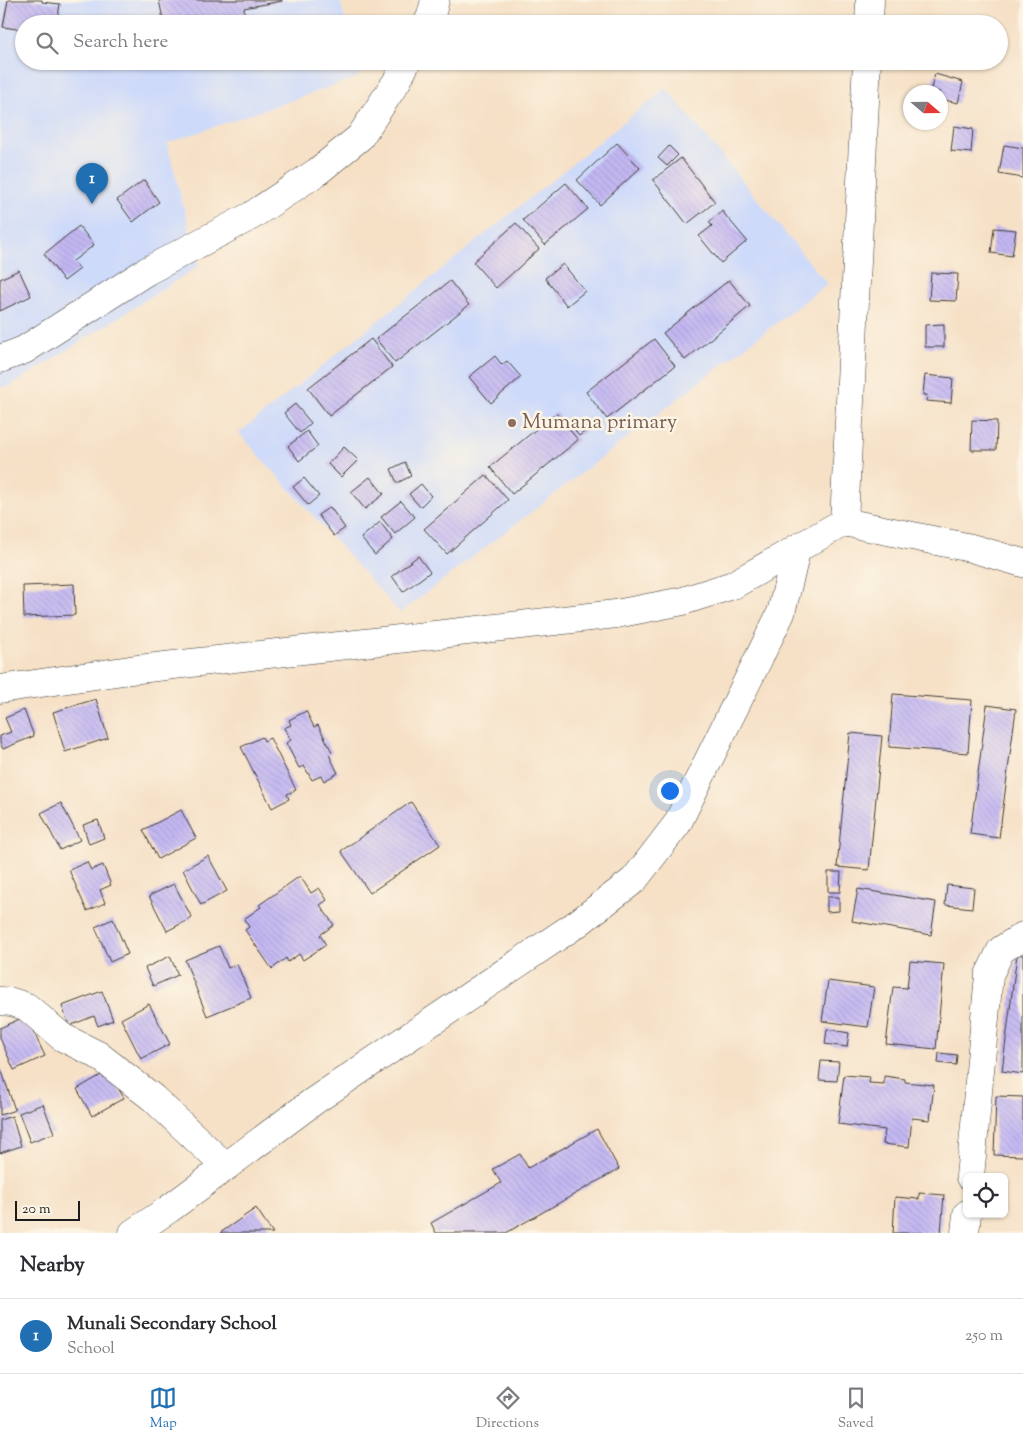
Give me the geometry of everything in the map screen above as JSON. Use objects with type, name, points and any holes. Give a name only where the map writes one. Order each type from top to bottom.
[{"type":"street","points":[[431,15],[435,0]]},
{"type":"street","points":[[869,15],[870,0]]},
{"type":"street","points":[[0,359],[24,350],[147,271],[251,216],[317,172],[360,137],[403,70]]},
{"type":"street","points":[[844,522],[867,70]]},
{"type":"street","points":[[0,689],[130,670],[616,614],[683,601],[733,585],[844,522],[971,548],[1023,563]]},
{"type":"street","points":[[133,1233],[314,1101],[578,923],[634,880],[677,824],[717,744],[781,613],[797,548]]},
{"type":"street","points":[[970,1173],[989,975],[1001,950],[1023,936]]},
{"type":"street","points":[[0,1001],[12,1002],[26,1007],[62,1037],[98,1055],[154,1098],[226,1167]]},
{"type":"street","points":[[965,1233],[967,1218]]},
{"type":"shaded area","points":[[0,0],[340,0],[344,15],[15,15],[15,70],[357,70],[359,77],[167,143],[199,266],[11,386],[0,388]]},
{"type":"shaded area","points":[[666,88],[827,284],[400,613],[239,433]]},
{"type":"building","points":[[8,0],[42,0],[42,2],[60,4],[58,15],[15,15],[15,29],[3,27]]},
{"type":"building","points":[[159,0],[282,0],[244,8],[245,15],[162,15]]},
{"type":"building","points":[[935,74],[963,82],[958,103],[948,101],[948,85],[932,85]]},
{"type":"building","points":[[954,126],[973,129],[971,153],[951,151]]},
{"type":"building","points":[[617,143],[640,168],[600,205],[577,180]]},
{"type":"building","points":[[1004,145],[1023,148],[1023,178],[999,174]]},
{"type":"building","points":[[669,146],[678,155],[667,166],[658,158]]},
{"type":"building","points":[[681,158],[715,202],[687,224],[653,180]]},
{"type":"building","points":[[144,180],[159,202],[133,222],[117,200]]},
{"type":"building","points":[[566,183],[588,209],[545,245],[523,220]]},
{"type":"building","points":[[722,211],[747,241],[721,263],[699,236],[712,226],[709,222]]},
{"type":"building","points":[[516,223],[539,249],[496,288],[473,262]]},
{"type":"building","points":[[79,226],[94,245],[73,261],[80,269],[64,281],[44,254]]},
{"type":"building","points":[[994,228],[1016,230],[1012,256],[991,253]]},
{"type":"building","points":[[563,264],[585,291],[567,306],[545,278]]},
{"type":"building","points":[[19,270],[31,296],[0,311],[0,279]]},
{"type":"building","points":[[931,273],[958,274],[956,301],[929,300]]},
{"type":"building","points":[[729,280],[750,306],[685,360],[663,333]]},
{"type":"building","points":[[450,281],[469,305],[395,363],[376,339]]},
{"type":"building","points":[[944,324],[944,347],[925,347],[925,325]]},
{"type":"building","points":[[371,339],[392,367],[329,416],[308,388]]},
{"type":"building","points":[[654,339],[675,366],[607,419],[586,392]]},
{"type":"building","points":[[495,356],[502,365],[507,361],[521,377],[491,403],[469,377]]},
{"type":"building","points":[[925,375],[953,378],[951,403],[926,401],[927,395],[923,395]]},
{"type":"building","points":[[295,404],[311,423],[300,433],[284,413]]},
{"type":"building","points":[[556,413],[578,440],[512,494],[490,467]]},
{"type":"building","points":[[972,420],[997,421],[996,450],[971,450]]},
{"type":"building","points":[[582,423],[587,430],[579,436],[574,429]]},
{"type":"building","points":[[307,431],[318,446],[299,461],[288,446]]},
{"type":"building","points":[[344,447],[358,460],[341,477],[328,464]]},
{"type":"building","points":[[405,462],[411,476],[397,483],[391,469]]},
{"type":"building","points":[[486,475],[508,500],[447,554],[424,529]]},
{"type":"building","points":[[370,477],[384,494],[365,509],[351,492]]},
{"type":"building","points":[[304,478],[319,496],[308,505],[293,487]]},
{"type":"building","points":[[421,484],[431,496],[420,507],[409,494]]},
{"type":"building","points":[[401,501],[415,517],[395,534],[381,517]]},
{"type":"building","points":[[330,507],[345,528],[334,536],[318,515]]},
{"type":"building","points":[[380,522],[393,539],[375,555],[361,538]]},
{"type":"building","points":[[418,556],[430,572],[403,592],[392,576]]},
{"type":"building","points":[[74,584],[75,615],[24,617],[23,586]]},
{"type":"building","points":[[893,694],[972,700],[968,753],[889,747]]},
{"type":"building","points":[[96,699],[108,738],[65,752],[53,712]]},
{"type":"building","points":[[987,705],[1016,709],[999,838],[970,834]]},
{"type":"building","points":[[24,710],[34,736],[3,749],[0,743],[0,736],[11,732],[5,718]]},
{"type":"building","points":[[306,711],[314,727],[318,725],[332,752],[329,755],[338,773],[324,781],[321,776],[312,780],[304,766],[299,768],[286,743],[291,740],[284,728],[291,725],[289,720]]},
{"type":"building","points":[[850,733],[882,736],[869,870],[837,867]]},
{"type":"building","points":[[262,737],[264,741],[270,738],[296,790],[287,794],[289,799],[272,808],[241,747]]},
{"type":"building","points":[[411,802],[440,845],[370,893],[341,851]]},
{"type":"building","points":[[61,803],[80,840],[60,850],[41,813]]},
{"type":"building","points":[[181,810],[196,838],[158,859],[143,830]]},
{"type":"building","points":[[98,820],[104,838],[89,844],[83,825]]},
{"type":"building","points":[[208,856],[227,891],[201,905],[183,870]]},
{"type":"building","points":[[87,862],[91,870],[103,865],[111,885],[100,890],[105,903],[87,911],[69,870]]},
{"type":"building","points":[[828,872],[841,872],[840,892],[828,892]]},
{"type":"building","points":[[300,876],[311,893],[319,888],[327,900],[320,905],[334,925],[320,935],[326,945],[303,960],[299,954],[288,962],[286,958],[272,969],[245,930],[249,927],[244,919],[261,907],[259,905]]},
{"type":"building","points":[[174,884],[192,918],[167,931],[149,896]]},
{"type":"building","points":[[947,885],[974,888],[972,908],[945,905]]},
{"type":"building","points":[[858,889],[936,902],[931,935],[852,921]]},
{"type":"building","points":[[827,897],[839,897],[839,911],[827,912]]},
{"type":"building","points":[[113,919],[128,954],[110,962],[95,927]]},
{"type":"building","points":[[219,946],[228,968],[237,964],[251,998],[207,1016],[185,960]]},
{"type":"building","points":[[1017,954],[1023,955],[1023,1074],[1002,1071]]},
{"type":"building","points":[[170,956],[178,975],[153,986],[145,968]]},
{"type":"building","points":[[910,961],[944,964],[936,1049],[886,1044],[893,987],[907,988]]},
{"type":"building","points":[[828,981],[874,987],[868,1027],[822,1021]]},
{"type":"building","points":[[102,991],[113,1020],[98,1026],[94,1016],[69,1026],[62,1006]]},
{"type":"building","points":[[149,1004],[170,1044],[141,1059],[121,1019]]},
{"type":"building","points":[[26,1016],[45,1056],[14,1070],[0,1038],[0,1028]]},
{"type":"building","points":[[827,1029],[849,1033],[847,1047],[825,1044]]},
{"type":"building","points":[[939,1053],[957,1055],[956,1065],[938,1063]]},
{"type":"building","points":[[821,1061],[839,1062],[837,1081],[819,1080]]},
{"type":"building","points":[[0,1066],[15,1110],[0,1115]]},
{"type":"building","points":[[108,1071],[124,1098],[92,1116],[77,1089]]},
{"type":"building","points":[[844,1075],[870,1077],[869,1083],[884,1084],[884,1076],[905,1079],[905,1082],[934,1085],[930,1120],[912,1118],[909,1147],[883,1144],[885,1130],[838,1124]]},
{"type":"building","points":[[996,1096],[1023,1097],[1023,1156],[994,1155]]},
{"type":"building","points":[[43,1104],[54,1133],[30,1142],[19,1113]]},
{"type":"building","points":[[12,1116],[21,1146],[0,1153],[0,1120]]},
{"type":"building","points":[[597,1129],[619,1169],[506,1233],[436,1233],[431,1223],[501,1183],[493,1169],[520,1154],[528,1168]]},
{"type":"building","points":[[919,1193],[944,1195],[941,1233],[893,1233],[895,1197],[919,1199]]},
{"type":"building","points":[[256,1208],[273,1233],[220,1233]]},
{"type":"place","name":"Munali Secondary School","points":[[92,204]]},
{"type":"place","name":"Mumana primary","points":[[512,423]]}]
